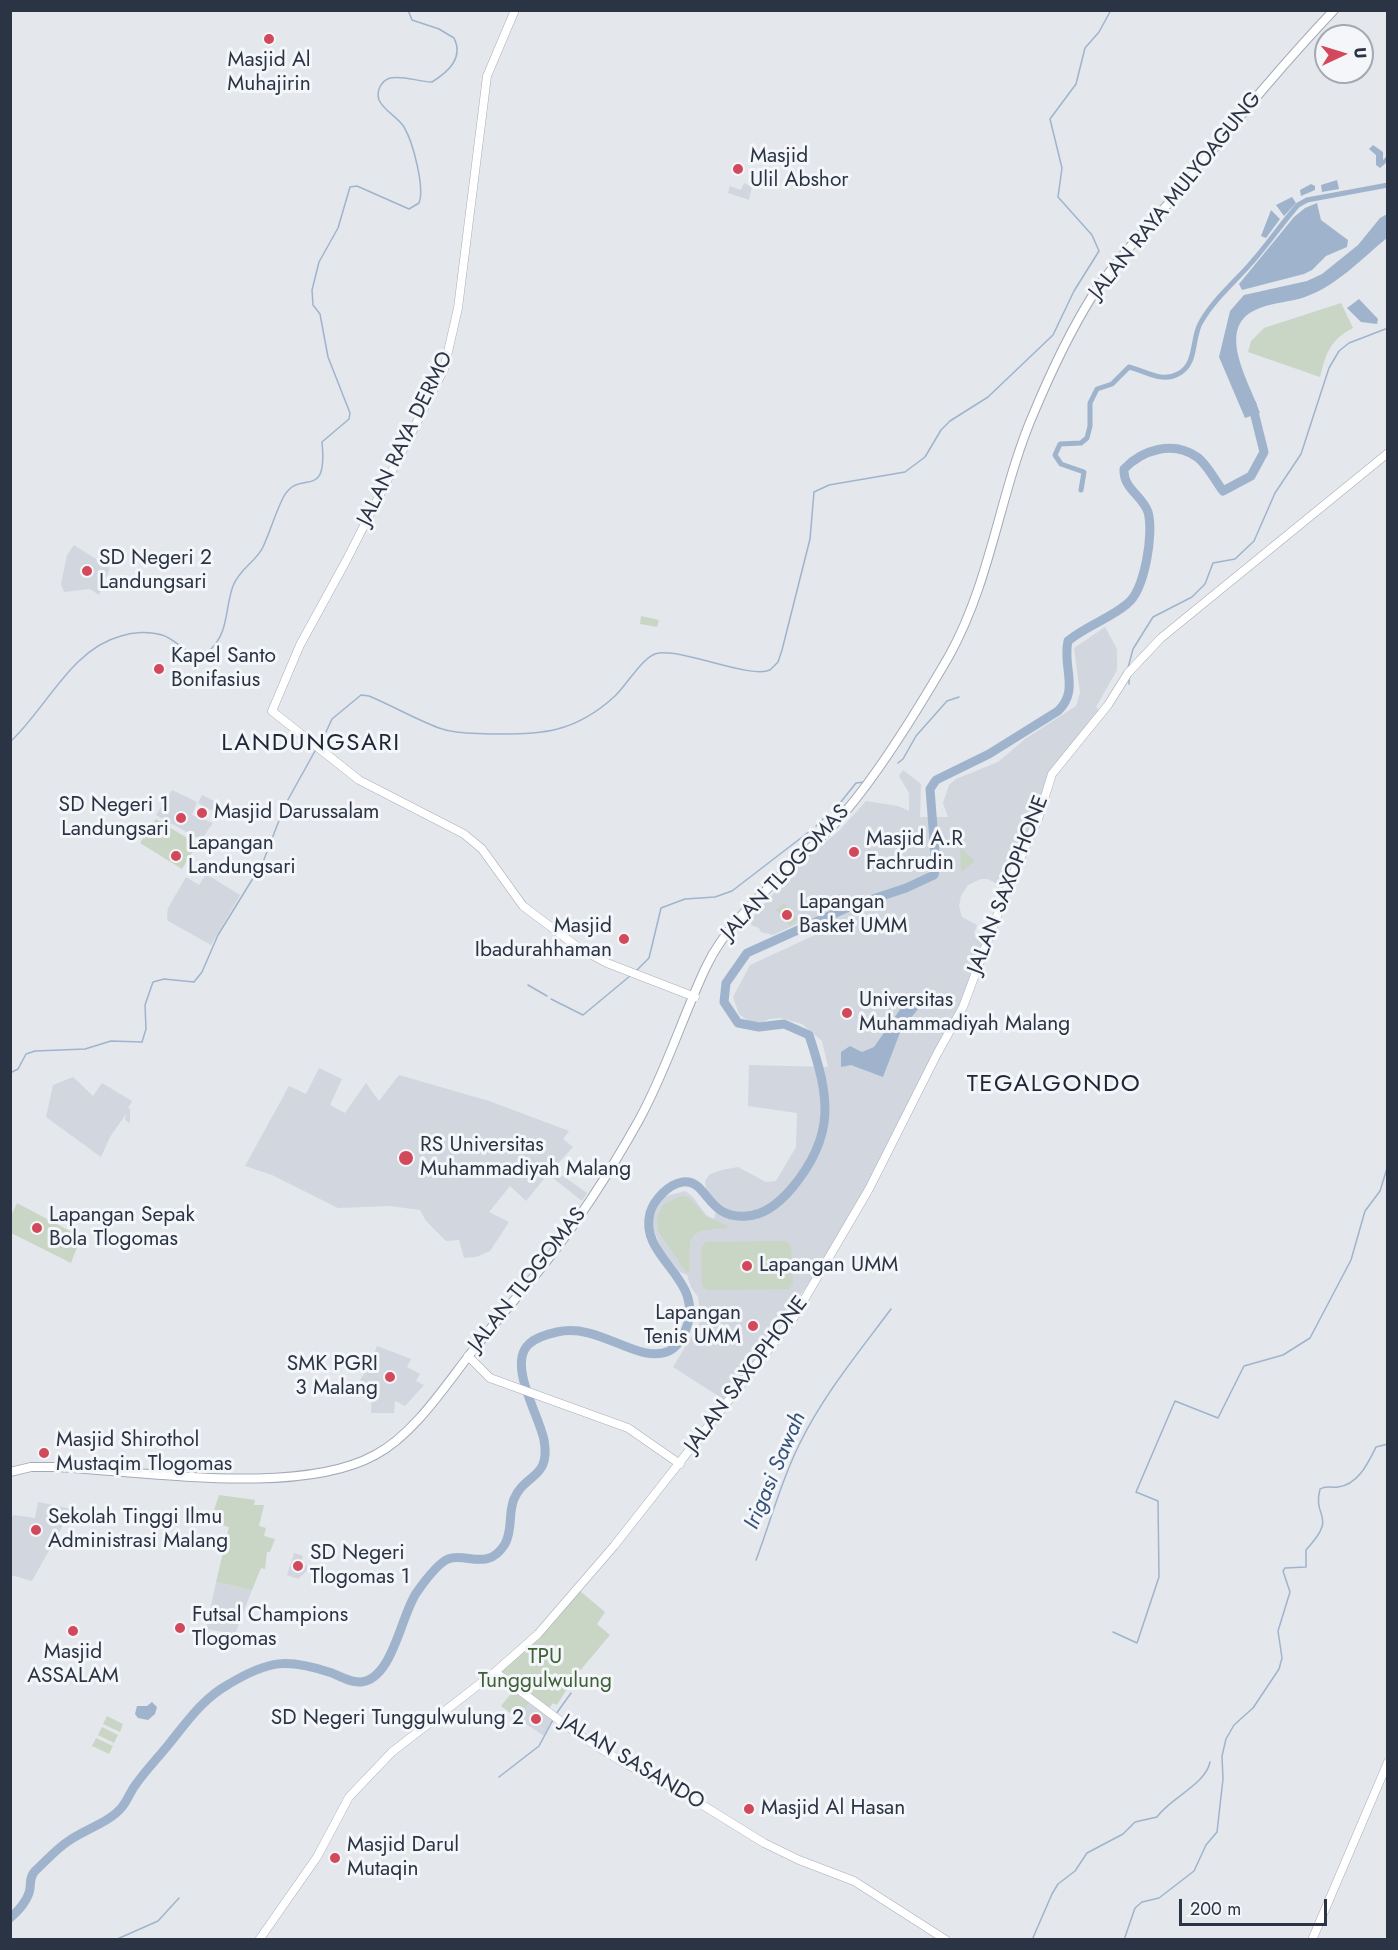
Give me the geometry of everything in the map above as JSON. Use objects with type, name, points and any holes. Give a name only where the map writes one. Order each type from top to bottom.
[{"type":"main road","name":"JALAN RAYA DERMO","points":[[515,10],[487,76],[452,345],[444,369],[422,416],[300,645],[272,711],[359,780],[464,834],[482,849],[516,899],[543,922],[602,960],[695,997]]},
{"type":"main road","name":"JALAN RAYA MULYOAGUNG","points":[[923,696],[949,655],[965,622],[996,536],[1020,447],[1037,405],[1092,296],[1206,157],[1334,10]]},
{"type":"main road","name":"JALAN SAXOPHONE","points":[[259,1940],[317,1857],[349,1797],[392,1752],[495,1672],[538,1634],[584,1582],[680,1464],[784,1330],[831,1256],[963,1007],[1010,881],[1038,819],[1052,774],[1099,716],[1129,671],[1161,638],[1228,580],[1388,453]]},
{"type":"main road","name":"JALAN TLOGOMAS","points":[[10,1472],[32,1467],[55,1467],[249,1479],[285,1478],[341,1469],[365,1461],[393,1443],[440,1393],[540,1269],[614,1164],[656,1086],[706,967],[721,942],[741,917],[833,825],[864,786],[923,696]]},
{"type":"main road","points":[[468,1356],[493,1379],[641,1435],[680,1464]]},
{"type":"main road","name":"JALAN SASANDO","points":[[495,1672],[578,1734],[799,1860],[844,1875],[946,1940]]},
{"type":"main road","points":[[1312,1940],[1388,1762]]},
{"type":"shaded area","points":[[744,183],[752,187],[749,200],[728,193],[730,186],[741,190]]},
{"type":"shaded area","name":"SD Negeri 2 Landungsari","points":[[74,545],[110,568],[99,595],[90,589],[64,592],[61,584],[67,555]]},
{"type":"shaded area","name":"Universitas Muhammadiyah Malang","points":[[1105,627],[1117,649],[1117,670],[1096,707],[1099,710],[1061,758],[1006,889],[988,879],[981,879],[968,885],[961,896],[959,906],[962,917],[977,925],[974,934],[986,938],[961,1003],[863,1192],[822,1264],[726,1401],[673,1367],[699,1324],[700,1312],[698,1297],[687,1275],[680,1272],[661,1248],[653,1228],[653,1216],[663,1197],[685,1191],[692,1196],[706,1215],[714,1219],[717,1208],[706,1188],[705,1181],[710,1174],[722,1170],[738,1167],[766,1182],[776,1181],[796,1147],[797,1113],[748,1106],[749,1065],[828,1067],[822,1041],[802,1024],[781,1018],[769,1019],[755,1026],[739,1014],[733,997],[750,965],[815,935],[806,920],[773,935],[761,932],[759,928],[751,925],[752,918],[803,861],[840,830],[866,801],[898,806],[909,811],[909,793],[899,776],[903,770],[921,784],[920,817],[948,817],[943,803],[949,785],[956,779],[998,762],[1025,739],[1076,706],[1080,693],[1074,648]]},
{"type":"shaded area","name":"SD Negeri 1 Landungsari","points":[[172,790],[197,802],[192,815],[213,823],[201,840],[156,815]]},
{"type":"shaded area","points":[[202,795],[222,805],[218,814],[198,803]]},
{"type":"shaded area","points":[[206,874],[240,895],[211,945],[168,921],[167,918],[168,908],[186,877],[199,885]]},
{"type":"shaded area","name":"RS Universitas Muhammadiyah Malang","points":[[319,1068],[342,1079],[330,1105],[345,1113],[366,1083],[379,1101],[399,1075],[489,1101],[569,1131],[563,1139],[573,1147],[553,1169],[587,1193],[582,1201],[548,1174],[526,1201],[510,1186],[489,1212],[509,1222],[490,1251],[476,1257],[464,1258],[459,1240],[446,1241],[426,1221],[420,1210],[390,1206],[338,1208],[272,1175],[245,1166],[289,1086],[306,1094]]},
{"type":"shaded area","points":[[73,1077],[93,1096],[102,1083],[132,1101],[128,1108],[130,1109],[130,1123],[125,1120],[126,1114],[110,1137],[101,1157],[46,1117],[53,1085]]},
{"type":"shaded area","name":"SMK PGRI 3 Malang","points":[[377,1346],[411,1359],[407,1367],[420,1374],[416,1381],[424,1385],[405,1406],[395,1401],[394,1413],[371,1413],[372,1387],[360,1380],[371,1364]]},
{"type":"shaded area","name":"Sekolah Tinggi Ilmu Administrasi Malang","points":[[38,1502],[72,1509],[32,1581],[11,1575],[11,1518],[14,1515],[35,1518]]},
{"type":"shaded area","name":"SD Negeri Tlogomas 1","points":[[294,1553],[303,1556],[301,1564],[311,1567],[298,1579],[287,1575]]},
{"type":"shaded area","points":[[216,1582],[252,1590],[235,1634],[206,1629]]},
{"type":"shaded area","name":"SD Negeri Tunggulwulung 2","points":[[530,1702],[553,1719],[544,1736],[517,1718]]},
{"type":"green space","points":[[1341,303],[1353,328],[1334,342],[1324,361],[1320,377],[1248,352],[1251,341],[1264,328]]},
{"type":"green space","points":[[641,616],[659,620],[657,627],[640,624]]},
{"type":"green space","name":"Lapangan Landungsari","points":[[156,819],[197,844],[182,869],[140,843]]},
{"type":"green space","points":[[960,847],[975,861],[961,872],[961,870]]},
{"type":"green space","name":"Lapangan Basket UMM","points":[[784,903],[798,919],[790,926],[776,910]]},
{"type":"green space","points":[[681,1196],[688,1197],[707,1217],[728,1226],[693,1236],[690,1248],[690,1270],[687,1273],[658,1231],[657,1217],[663,1205]]},
{"type":"green space","name":"Lapangan Sepak Bola Tlogomas","points":[[17,1203],[81,1237],[71,1263],[11,1233],[11,1216]]},
{"type":"green space","name":"Lapangan UMM","points":[[786,1241],[791,1246],[793,1284],[789,1289],[707,1290],[702,1286],[701,1248],[706,1242]]},
{"type":"green space","points":[[219,1495],[255,1500],[254,1505],[264,1505],[259,1526],[266,1528],[264,1536],[275,1539],[270,1552],[267,1552],[265,1569],[261,1568],[252,1590],[216,1582],[229,1527],[210,1522]]},
{"type":"green space","name":"TPU Tunggulwulung","points":[[580,1591],[605,1612],[597,1624],[610,1635],[573,1679],[557,1705],[553,1703],[548,1710],[499,1671]]},
{"type":"green space","name":"TPU Tunggulwulung","points":[[514,1690],[530,1702],[517,1718],[501,1706]]},
{"type":"green space","points":[[107,1716],[123,1724],[120,1732],[103,1724]]},
{"type":"green space","points":[[102,1727],[118,1735],[114,1743],[98,1735]]},
{"type":"green space","points":[[96,1738],[113,1746],[109,1754],[92,1746]]},
{"type":"water","points":[[1373,145],[1383,152],[1383,160],[1387,156],[1387,162],[1380,168],[1376,165],[1376,155],[1369,149]]},
{"type":"water","points":[[1337,180],[1339,189],[1322,192],[1321,185]]},
{"type":"water","points":[[1311,184],[1315,186],[1315,190],[1301,196],[1300,190]]},
{"type":"water","points":[[1292,197],[1296,203],[1284,216],[1276,205]]},
{"type":"water","points":[[1317,203],[1321,220],[1348,240],[1347,247],[1326,256],[1312,270],[1304,274],[1242,290],[1239,284],[1294,217],[1305,208]]},
{"type":"water","points":[[1271,210],[1280,219],[1266,238],[1261,236]]},
{"type":"water","points":[[1387,214],[1387,238],[1339,279],[1305,297],[1260,308],[1246,316],[1238,327],[1236,341],[1238,355],[1260,413],[1245,418],[1219,357],[1230,311],[1244,295],[1307,281],[1322,274],[1358,245],[1380,218]]},
{"type":"water","points":[[1359,299],[1378,319],[1377,324],[1361,322],[1347,308]]},
{"type":"water","points":[[908,998],[919,1008],[901,1030],[883,1077],[851,1065],[841,1067],[841,1052],[850,1046],[862,1052],[874,1047]]},
{"type":"water","points":[[152,1702],[157,1707],[155,1714],[148,1720],[138,1718],[135,1714],[137,1706],[147,1706]]},
{"type":"waterway","points":[[10,742],[73,667],[103,643],[126,635],[147,633],[168,637],[186,650],[198,655],[210,650],[224,628],[233,586],[263,547],[284,496],[290,488],[317,479],[321,472],[322,442],[349,419],[350,413],[328,357],[320,314],[313,305],[312,290],[319,262],[338,228],[350,187],[357,186],[409,209],[419,203],[419,176],[411,143],[401,123],[381,104],[378,97],[379,90],[384,81],[390,78],[400,77],[432,82],[444,74],[456,58],[457,45],[454,38],[439,29],[412,20],[408,10]]},
{"type":"waterway","points":[[320,745],[332,719],[361,695],[369,696],[445,730],[525,734],[556,729],[586,718],[615,696],[647,659],[659,653],[671,653],[749,671],[770,670],[778,662],[782,650],[810,539],[814,492],[829,485],[905,472],[925,457],[941,430],[950,421],[988,397],[1053,335],[1074,291],[1099,251],[1092,235],[1058,197],[1062,168],[1050,119],[1076,84],[1085,48],[1099,32],[1111,10]]},
{"type":"waterway","points":[[1081,490],[1084,472],[1061,464],[1055,455],[1060,444],[1081,443],[1087,438],[1090,426],[1090,403],[1097,389],[1112,384],[1129,367],[1160,377],[1172,376],[1184,370],[1189,364],[1198,328],[1206,314],[1298,205],[1307,200],[1388,185]]},
{"type":"waterway","points":[[1128,668],[1133,649],[1153,617],[1192,597],[1205,584],[1213,563],[1235,559],[1254,541],[1275,493],[1301,454],[1329,368],[1339,351],[1349,343],[1388,328]]},
{"type":"waterway","points":[[10,1918],[28,1896],[35,1871],[65,1843],[117,1812],[142,1776],[189,1719],[219,1690],[256,1670],[279,1664],[316,1668],[354,1682],[372,1678],[389,1658],[411,1602],[435,1569],[444,1561],[455,1557],[484,1559],[498,1552],[507,1539],[514,1499],[544,1462],[544,1440],[526,1390],[521,1364],[523,1353],[529,1344],[546,1335],[573,1331],[603,1337],[644,1353],[657,1354],[669,1351],[678,1344],[690,1315],[688,1298],[682,1283],[654,1244],[649,1229],[650,1213],[655,1203],[667,1189],[683,1182],[698,1187],[715,1206],[734,1216],[754,1215],[766,1210],[788,1193],[806,1168],[816,1150],[825,1114],[821,1077],[809,1035],[784,1024],[759,1027],[738,1023],[724,1002],[726,983],[747,953],[849,907],[906,888],[934,875],[936,866],[930,789],[936,780],[989,754],[1058,711],[1068,695],[1068,641],[1127,604],[1139,587],[1149,547],[1150,521],[1142,501],[1126,482],[1124,469],[1131,462],[1149,452],[1168,448],[1178,449],[1201,460],[1223,491],[1251,476],[1264,452],[1252,404]]},
{"type":"waterway","points":[[1129,675],[1129,684]]},
{"type":"waterway","points":[[898,763],[903,759],[916,736],[947,701],[959,697]]},
{"type":"waterway","points":[[10,1073],[18,1069],[26,1054],[35,1051],[85,1049],[111,1041],[142,1042],[146,1029],[145,1005],[153,982],[164,979],[194,982],[202,972],[218,935],[263,862],[285,805],[315,751]]},
{"type":"waterway","points":[[840,803],[856,783],[865,782]]},
{"type":"waterway","points":[[816,826],[823,819]]},
{"type":"waterway","points":[[636,971],[649,958],[661,908],[685,899],[715,897],[732,891],[810,831]]},
{"type":"waterway","points":[[551,999],[583,1015],[630,976]]},
{"type":"waterway","points":[[528,985],[547,996]]},
{"type":"waterway","points":[[1113,1632],[1137,1643],[1159,1577],[1158,1501],[1136,1492],[1175,1401],[1218,1418],[1244,1366],[1283,1355],[1310,1338],[1351,1260],[1365,1211],[1380,1191],[1388,1165]]},
{"type":"waterway","name":"Irigasi Sawah","points":[[756,1560],[787,1471],[809,1425],[891,1309]]},
{"type":"waterway","points":[[1124,1940],[1135,1908],[1142,1902],[1159,1898],[1194,1871],[1206,1845],[1217,1832],[1223,1779],[1222,1756],[1226,1739],[1234,1725],[1253,1708],[1279,1669],[1282,1658],[1278,1631],[1290,1592],[1283,1571],[1285,1568],[1306,1567],[1306,1550],[1316,1538],[1323,1523],[1318,1499],[1320,1489],[1338,1487],[1351,1482],[1362,1472],[1376,1447],[1388,1444]]},
{"type":"waterway","points":[[556,1714],[571,1693]]},
{"type":"waterway","points":[[499,1777],[539,1746],[554,1718]]},
{"type":"waterway","points":[[1032,1940],[1058,1884],[1075,1871],[1087,1853],[1123,1834],[1135,1822],[1157,1817],[1202,1777],[1210,1762]]},
{"type":"waterway","points":[[115,1940],[158,1921],[179,1898]]},
{"type":"place","name":"Masjid Al Muhajirin","points":[[269,39]]},
{"type":"place","name":"Masjid Ulil Abshor","points":[[738,169]]},
{"type":"place","name":"SD Negeri 2 Landungsari","points":[[87,571]]},
{"type":"place","name":"Kapel Santo Bonifasius","points":[[159,669]]},
{"type":"place","name":"Masjid Darussalam","points":[[202,813]]},
{"type":"place","name":"SD Negeri 1 Landungsari","points":[[181,818]]},
{"type":"place","name":"Masjid A.R Fachrudin","points":[[854,852]]},
{"type":"place","name":"Lapangan Landungsari","points":[[176,856]]},
{"type":"place","name":"Lapangan Basket UMM","points":[[787,915]]},
{"type":"place","name":"Masjid Ibadurahhaman","points":[[624,939]]},
{"type":"place","name":"Universitas Muhammadiyah Malang","points":[[847,1013]]},
{"type":"place","name":"RS Universitas Muhammadiyah Malang","points":[[406,1158]]},
{"type":"place","name":"Lapangan Sepak Bola Tlogomas","points":[[37,1228]]},
{"type":"place","name":"Lapangan UMM","points":[[747,1266]]},
{"type":"place","name":"Lapangan Tenis UMM","points":[[753,1326]]},
{"type":"place","name":"SMK PGRI 3 Malang","points":[[390,1377]]},
{"type":"place","name":"Masjid Shirothol Mustaqim Tlogomas","points":[[44,1453]]},
{"type":"place","name":"Sekolah Tinggi Ilmu Administrasi Malang","points":[[36,1530]]},
{"type":"place","name":"SD Negeri Tlogomas 1","points":[[298,1566]]},
{"type":"place","name":"Futsal Champions Tlogomas","points":[[180,1628]]},
{"type":"place","name":"Masjid ASSALAM","points":[[73,1631]]},
{"type":"place","name":"SD Negeri Tunggulwulung 2","points":[[536,1719]]},
{"type":"place","name":"Masjid Al Hasan","points":[[749,1809]]},
{"type":"place","name":"Masjid Darul Mutaqin","points":[[335,1858]]},
{"type":"district","name":"LANDUNGSARI","points":[[311,744]]},
{"type":"district","name":"TEGALGONDO","points":[[1054,1085]]}]
